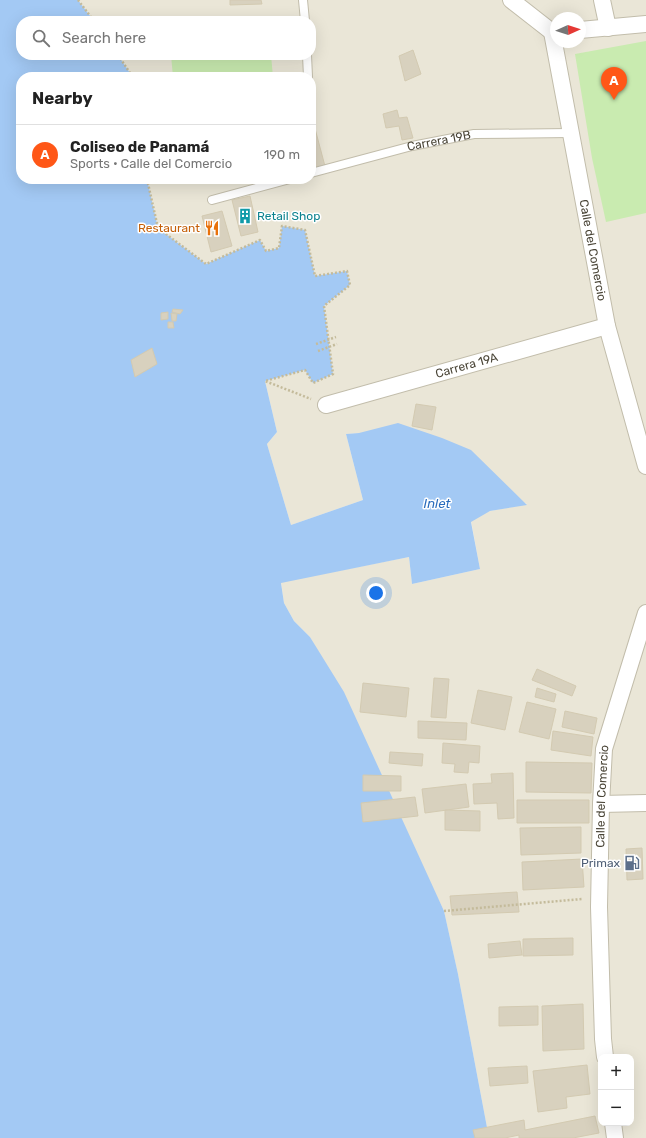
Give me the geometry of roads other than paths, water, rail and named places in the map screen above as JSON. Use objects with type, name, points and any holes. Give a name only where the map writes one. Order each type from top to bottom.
[{"type":"street","points":[[511,0],[550,29]]},
{"type":"street","points":[[602,0],[608,28]]},
{"type":"street","points":[[586,30],[646,24]]},
{"type":"street","name":"Calle del Comercio","points":[[557,48],[570,133],[607,326],[646,466]]},
{"type":"street","name":"Carrera 19A","points":[[326,405],[607,326]]},
{"type":"street","name":"Calle del Comercio","points":[[605,1054],[599,907],[601,804],[604,749],[646,613]]},
{"type":"street","points":[[601,804],[646,804]]},
{"type":"street","points":[[613,1126],[615,1138]]},
{"type":"lane","points":[[303,0],[305,16]]},
{"type":"lane","points":[[307,60],[308,72]]},
{"type":"lane","name":"Carrera 19B","points":[[316,172],[412,146],[474,134],[570,133]]},
{"type":"lane","points":[[212,200],[271,184]]},
{"type":"water","name":"Inlet","points":[[0,0],[78,0],[90,16],[16,16],[16,60],[121,60],[129,72],[16,72],[16,184],[148,184],[158,228],[206,264],[260,240],[266,251],[279,248],[282,226],[305,230],[315,276],[347,271],[350,285],[324,306],[333,374],[313,383],[305,370],[265,381],[277,432],[267,444],[291,525],[363,500],[346,434],[359,433],[398,423],[471,450],[527,505],[490,511],[471,522],[480,569],[412,584],[409,557],[281,583],[284,603],[294,621],[310,637],[344,692],[444,911],[458,974],[489,1138],[0,1138]]},
{"type":"place","name":"Coliseo de Panamá","points":[[614,100]]},
{"type":"place","name":"Retail Shop","points":[[245,216]]},
{"type":"place","name":"Restaurant","points":[[212,228]]},
{"type":"place","name":"Primax","points":[[632,863]]}]
